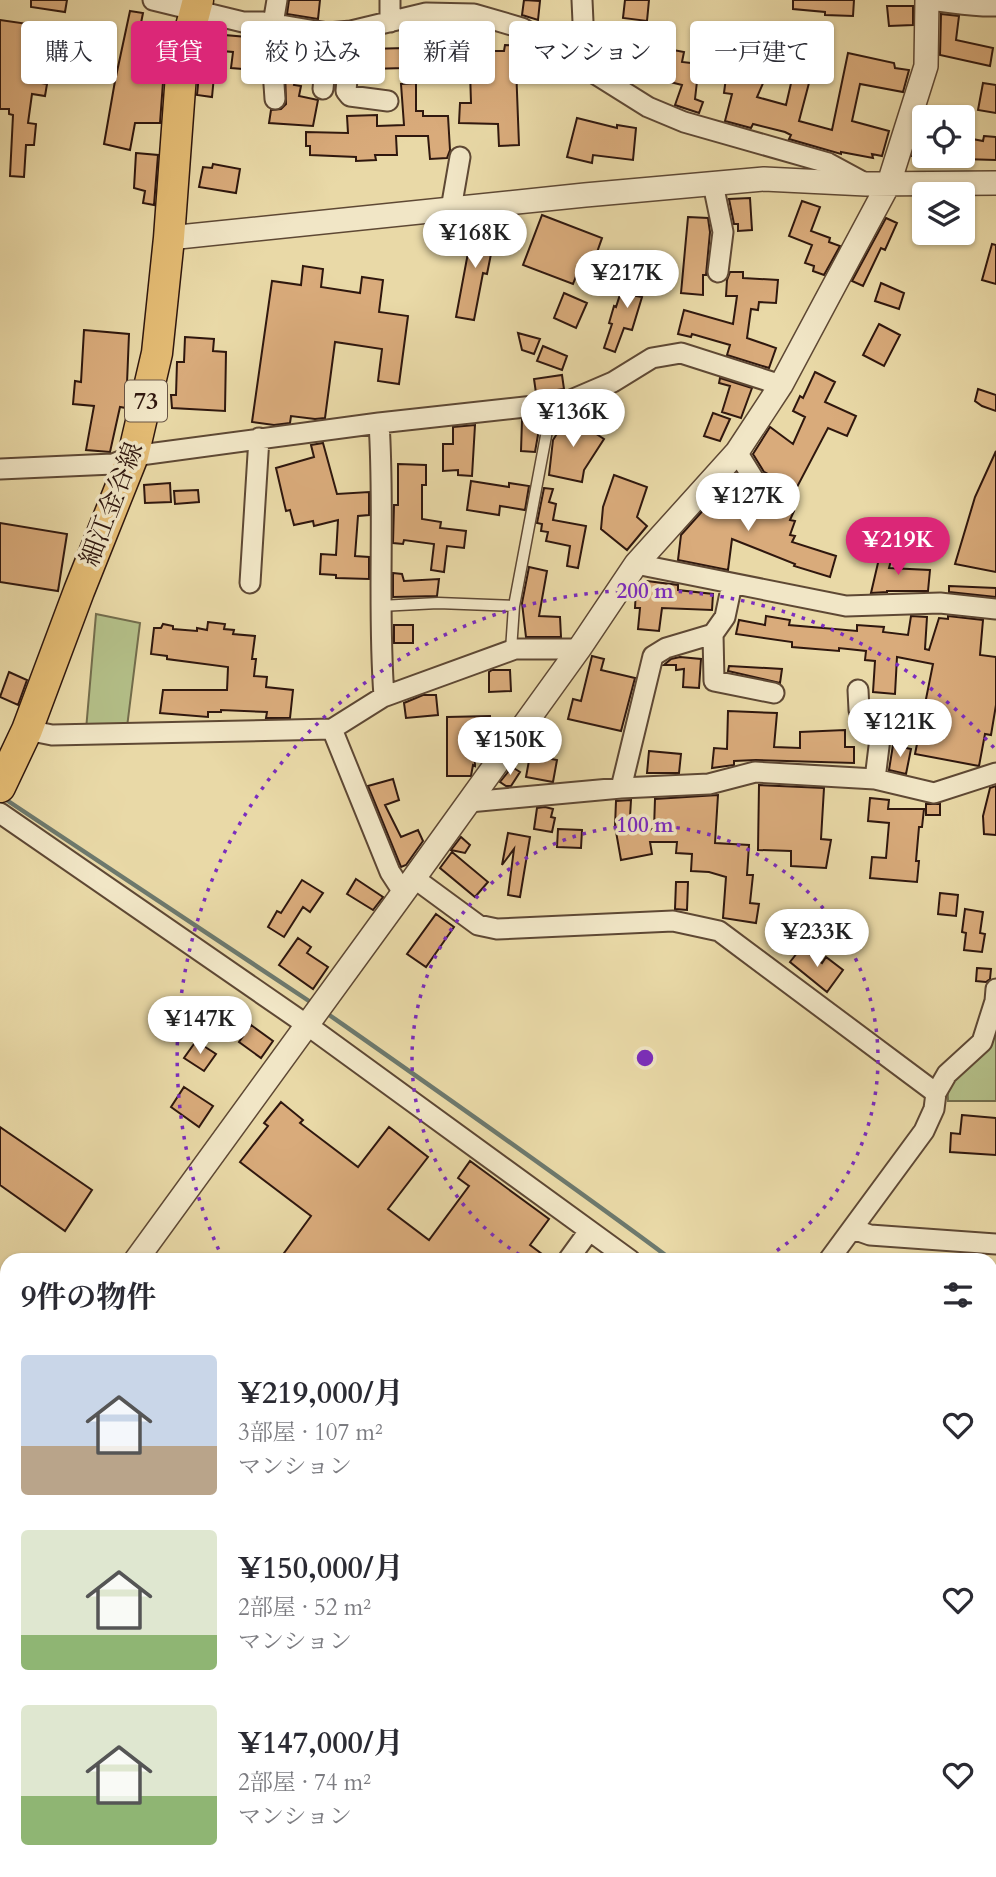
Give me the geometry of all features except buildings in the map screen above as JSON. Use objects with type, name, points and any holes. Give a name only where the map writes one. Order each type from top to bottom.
[{"type":"main road","name":"細江金谷線","points":[[2,783],[27,730],[133,456],[157,353],[169,238],[182,61],[196,6]]},
{"type":"street","points":[[153,0],[196,6],[241,21]]},
{"type":"street","points":[[276,21],[277,0]]},
{"type":"street","points":[[390,0],[390,22]]},
{"type":"street","points":[[582,0],[583,21]]},
{"type":"street","points":[[141,1253],[579,649],[636,564],[737,452],[781,385],[878,183],[926,66],[927,0],[959,2],[968,6],[996,6]]},
{"type":"street","points":[[385,23],[426,13],[474,14],[509,24]]},
{"type":"street","points":[[274,84],[275,99]]},
{"type":"street","points":[[323,84],[323,89]]},
{"type":"street","points":[[347,84],[346,91],[350,96],[388,101]]},
{"type":"street","points":[[612,84],[648,107],[684,122],[828,163],[878,183]]},
{"type":"street","points":[[451,209],[460,157]]},
{"type":"street","points":[[169,238],[764,179],[996,183]]},
{"type":"street","points":[[713,184],[723,232],[718,272]]},
{"type":"street","points":[[0,469],[113,464],[133,456],[259,438],[552,404],[572,400],[613,382],[652,358],[681,353],[781,385]]},
{"type":"street","points":[[379,423],[383,481],[380,606],[384,696]]},
{"type":"street","points":[[250,583],[259,438]]},
{"type":"street","points":[[737,452],[755,481],[786,496]]},
{"type":"street","points":[[636,564],[846,606],[940,603],[996,609]]},
{"type":"street","points":[[732,584],[724,617],[713,635],[714,681],[774,693]]},
{"type":"street","points":[[621,788],[653,656],[666,648],[713,635]]},
{"type":"street","points":[[27,730],[52,735],[332,729],[384,696],[512,650],[579,649]]},
{"type":"street","points":[[858,690],[859,710],[881,730],[875,779]]},
{"type":"street","points":[[332,729],[390,872],[409,885],[478,925],[497,929],[673,921],[719,931],[936,1093]]},
{"type":"street","points":[[469,802],[621,788],[709,784],[755,772],[875,779],[934,793],[996,773]]},
{"type":"street","points":[[0,813],[315,1013],[620,1253]]},
{"type":"street","points":[[834,1253],[924,1131],[934,1110],[936,1093],[947,1074],[982,1042],[995,1002],[996,989]]},
{"type":"street","points":[[853,1229],[870,1234],[996,1244]]},
{"type":"street","points":[[573,1253],[589,1231]]},
{"type":"lane","points":[[512,650],[514,606],[552,404]]},
{"type":"lane","points":[[380,606],[438,603],[514,606]]},
{"type":"green space","points":[[96,614],[140,623],[127,727],[86,730]]},
{"type":"green space","points":[[996,1004],[996,1101],[948,1101],[947,1074],[989,1021]]},
{"type":"waterway","points":[[2,797],[312,1003]]},
{"type":"waterway","points":[[325,1012],[662,1253]]}]
